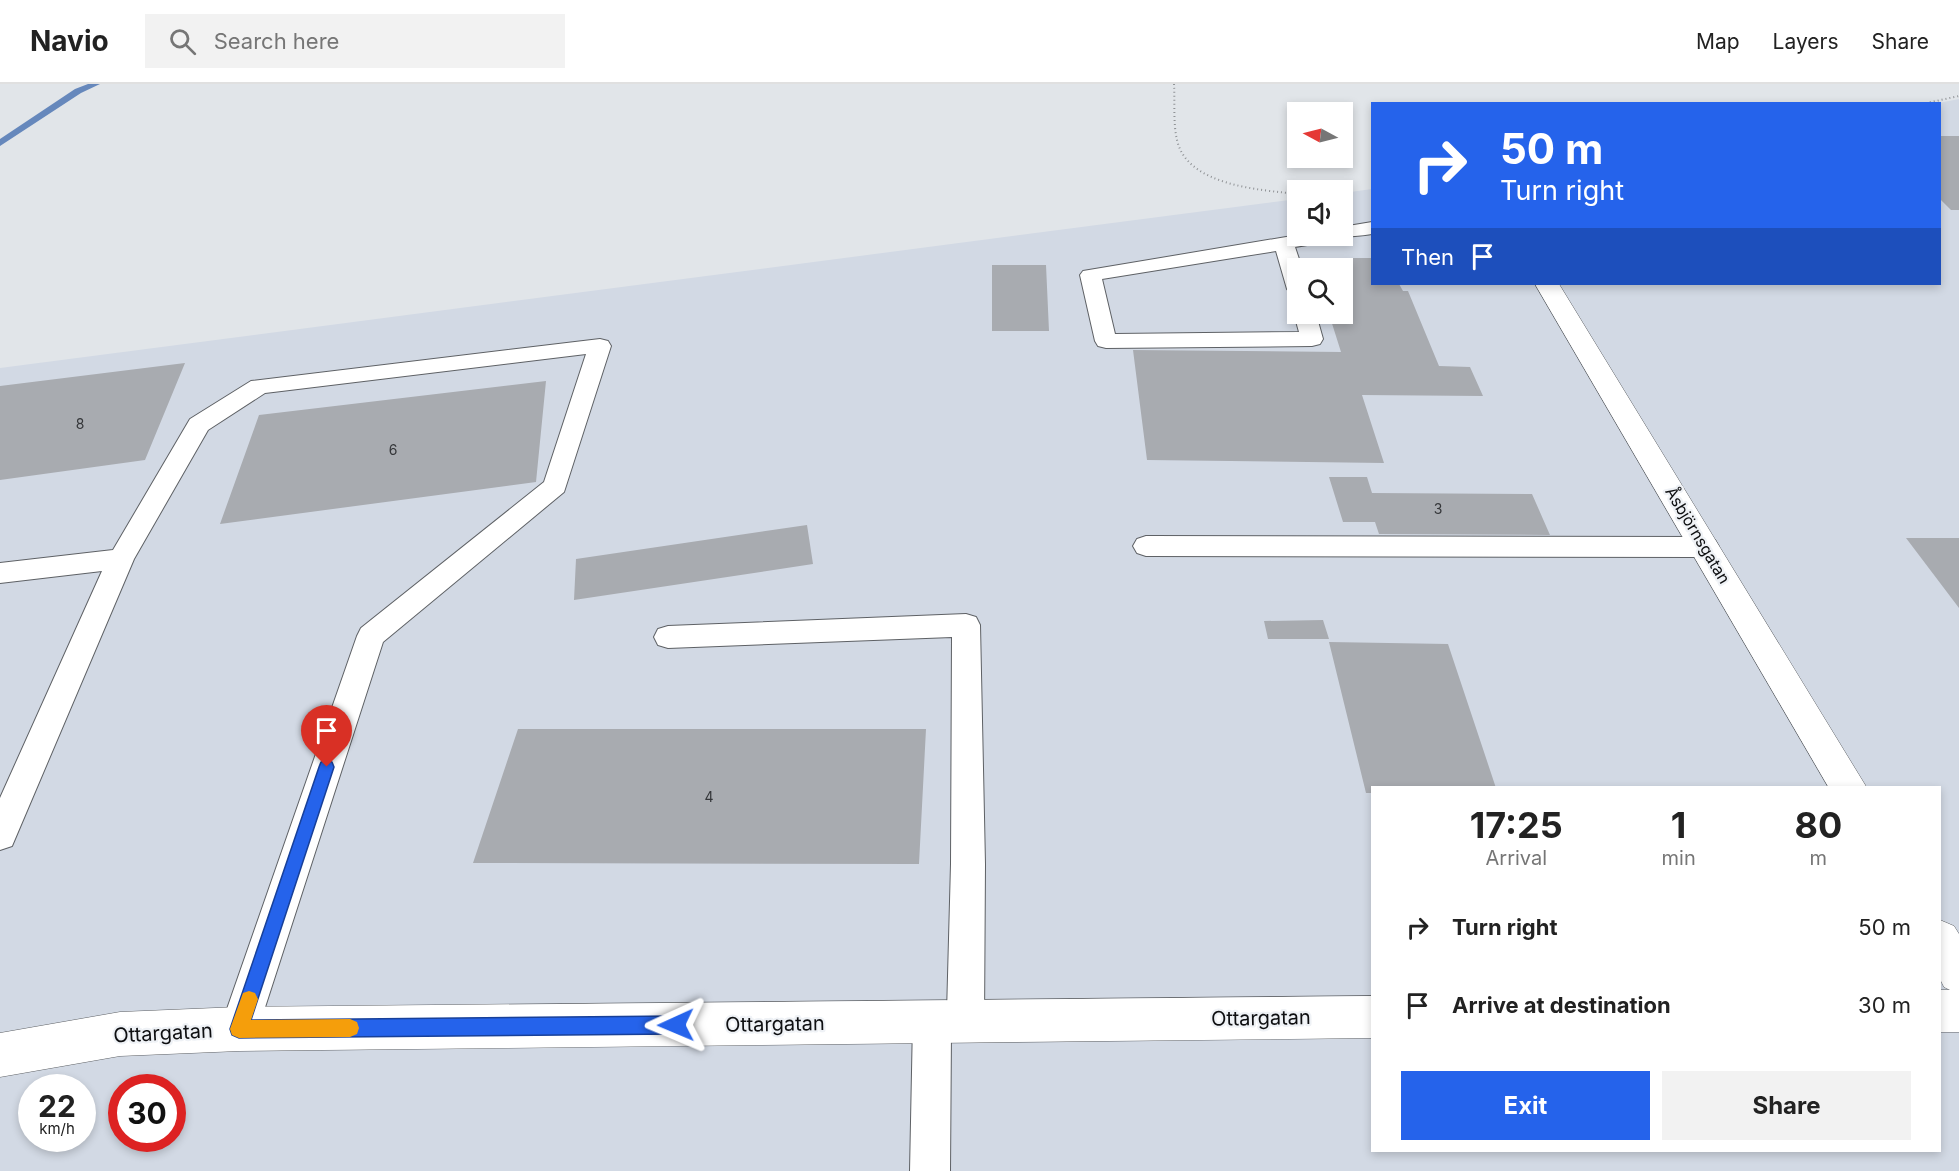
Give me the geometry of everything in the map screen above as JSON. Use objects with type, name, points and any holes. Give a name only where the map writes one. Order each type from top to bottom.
[{"type":"street","name":"Åsbjörnsgatan","points":[[1548,285],[1848,786]]},
{"type":"street","points":[[1941,942],[1959,973]]},
{"type":"street","points":[[1941,1011],[1959,1011]]},
{"type":"street","name":"Ottargatan","points":[[0,1055],[120,1034],[239,1029],[1371,1017]]},
{"type":"lane","points":[[1353,231],[1371,228]]},
{"type":"lane","points":[[1284,243],[1289,258]]},
{"type":"lane","points":[[1287,243],[1090,275],[1106,340],[1312,339],[1308,324]]},
{"type":"lane","points":[[0,835],[121,559],[199,425],[259,386],[600,346],[555,486],[371,636],[239,1029]]},
{"type":"lane","points":[[1146,546],[1706,547]]},
{"type":"lane","points":[[0,573],[121,559]]},
{"type":"lane","points":[[668,638],[966,625],[968,864],[930,1171]]},
{"type":"path","points":[[1174,84],[1177,142],[1191,166],[1239,188],[1287,193]]},
{"type":"path","points":[[1931,102],[1959,96]]},
{"type":"shaded area","points":[[1959,99],[1959,1171],[0,1171],[0,368],[1287,200],[1287,246],[1353,246],[1353,192],[1371,189],[1371,285],[1941,285],[1941,103]]},
{"type":"building","points":[[1941,136],[1959,136],[1959,210],[1951,210],[1941,200]]},
{"type":"building","points":[[1353,258],[1371,258],[1371,285],[1400,285],[1403,291],[1408,291],[1439,366],[1470,367],[1483,396],[1362,395],[1384,463],[1147,460],[1133,350],[1341,352],[1332,324],[1353,324]]},
{"type":"building","points":[[992,265],[1046,265],[1049,331],[992,331]]},
{"type":"building","points":[[185,363],[145,460],[0,480],[0,386]]},
{"type":"building","points":[[546,381],[536,482],[220,524],[259,415]]},
{"type":"building","points":[[1329,477],[1367,477],[1372,493],[1532,494],[1550,535],[1379,534],[1375,522],[1343,522]]},
{"type":"building","points":[[807,525],[813,564],[574,600],[576,559]]},
{"type":"building","points":[[1906,538],[1959,538],[1959,608]]},
{"type":"building","points":[[1323,620],[1329,639],[1268,639],[1264,621]]},
{"type":"building","points":[[1329,642],[1448,644],[1495,786],[1371,786],[1371,793],[1366,793]]},
{"type":"building","points":[[518,729],[926,729],[919,864],[473,863]]},
{"type":"waterway","points":[[0,143],[78,91],[96,84]]},
{"type":"slow traffic","points":[[249,999],[239,1029],[350,1028]]},
{"type":"route","points":[[327,767],[239,1029],[676,1025]]}]
